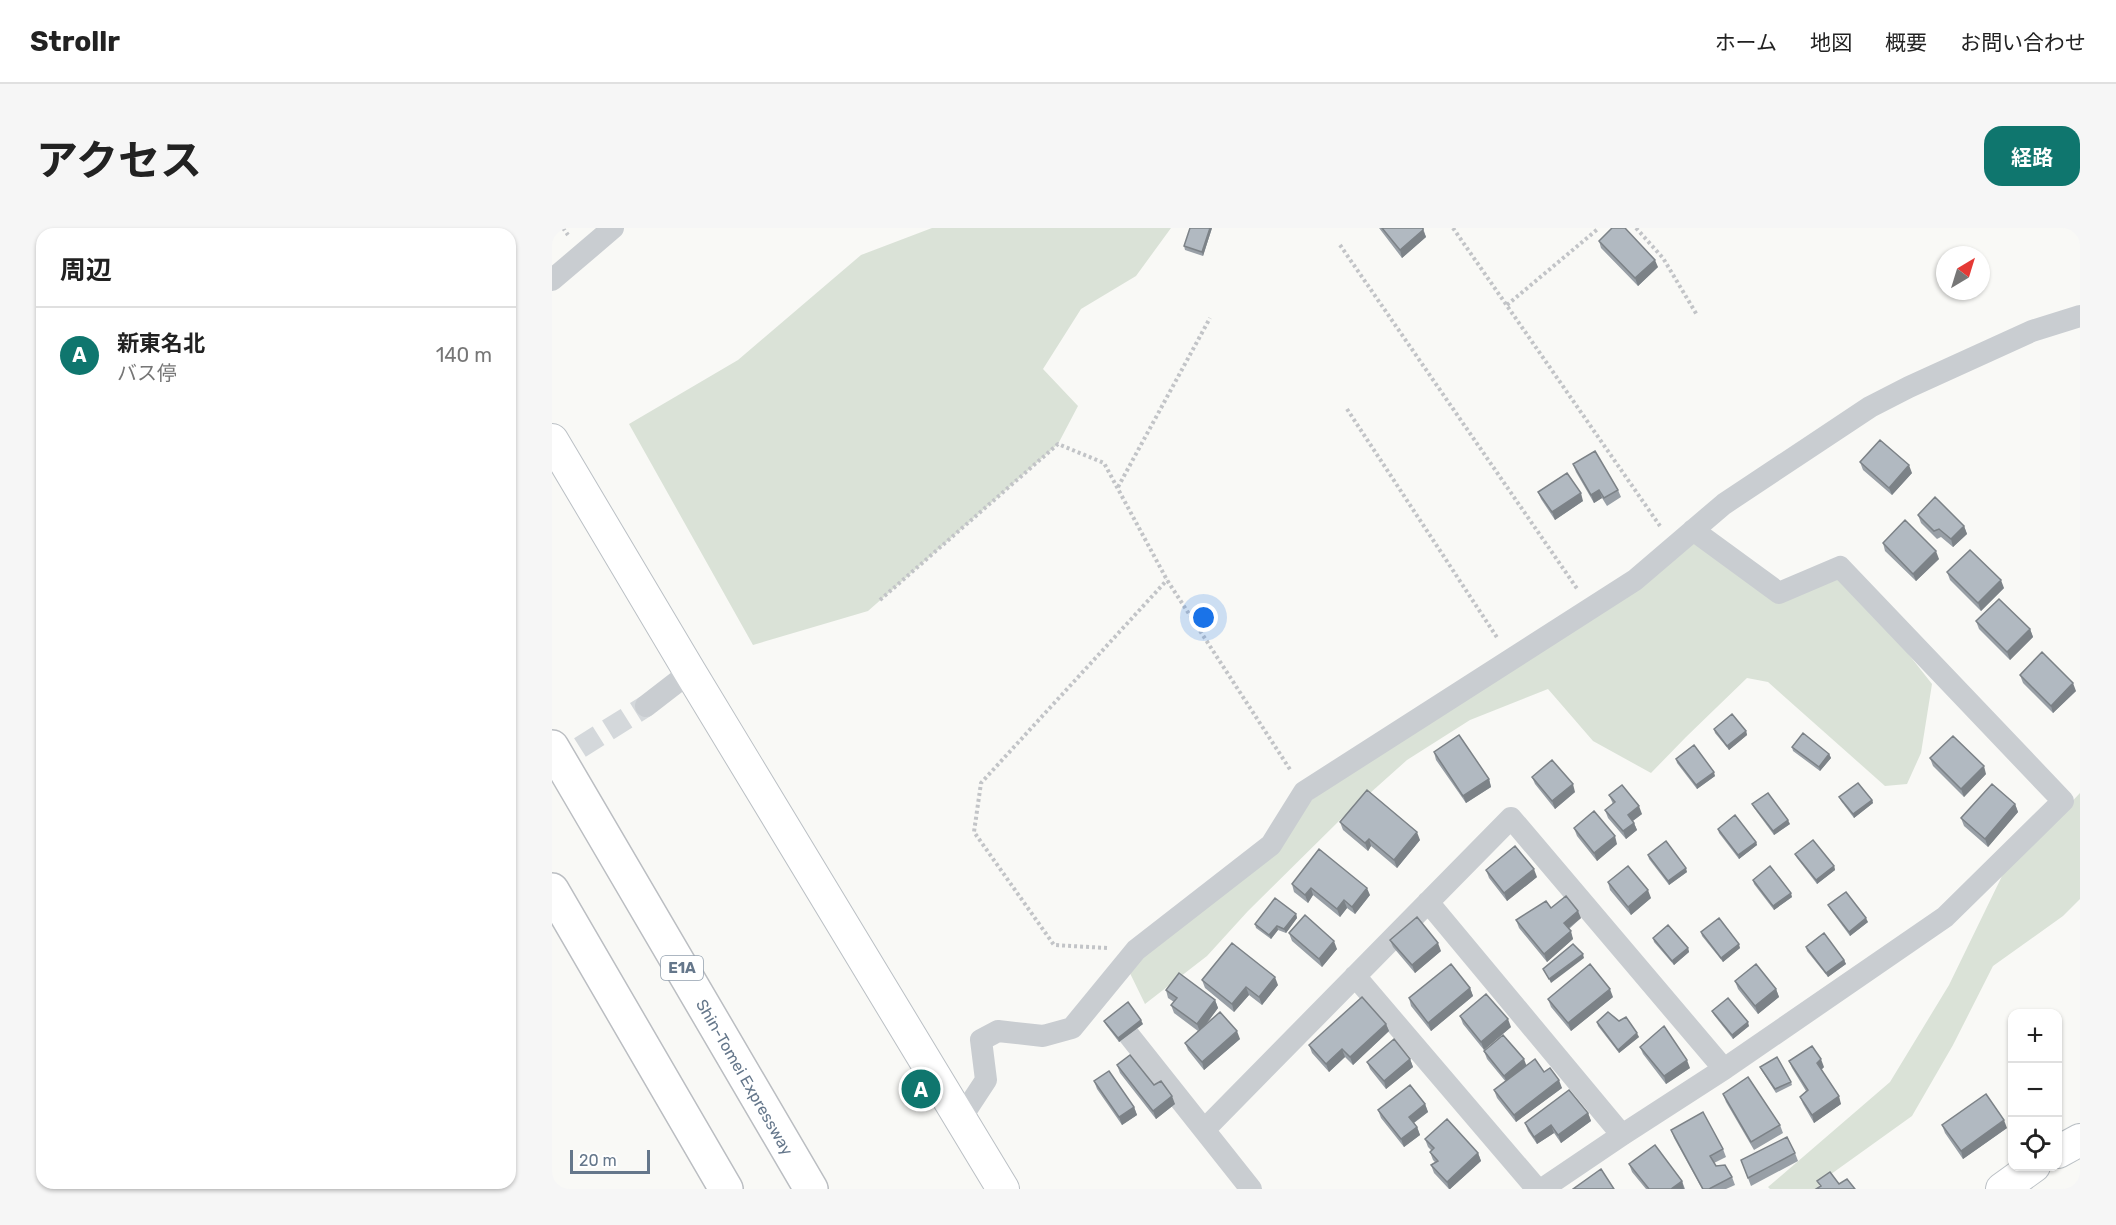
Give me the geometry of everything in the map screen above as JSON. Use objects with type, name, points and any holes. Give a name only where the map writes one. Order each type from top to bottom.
[{"type":"highway","name":"Shin-Tomei Expressway","points":[[552,747],[811,1189]]},
{"type":"highway","points":[[552,890],[726,1189]]},
{"type":"street","points":[[552,280],[613,228]]},
{"type":"street","points":[[961,1118],[986,1080],[981,1040],[998,1031],[1043,1036],[1072,1028],[1136,950],[1271,845],[1304,792],[1635,580],[1724,504],[1870,407],[2032,331],[2080,316]]},
{"type":"street","points":[[552,440],[1003,1189]]},
{"type":"street","points":[[1542,1189],[1724,1069],[1945,917],[2063,801],[1840,567],[1779,593],[1694,530]]},
{"type":"street","points":[[646,706],[690,672]]},
{"type":"street","points":[[1205,1129],[1511,818],[1724,1069]]},
{"type":"street","points":[[1428,902],[1622,1135]]},
{"type":"street","points":[[1355,976],[1537,1189]]},
{"type":"street","points":[[1128,1034],[1251,1189]]},
{"type":"street","points":[[2062,1150],[2080,1140]]},
{"type":"street","points":[[2002,1189],[2028,1171]]},
{"type":"path","points":[[1453,228],[1674,546]]},
{"type":"path","points":[[1507,305],[1599,228]]},
{"type":"path","points":[[1636,228],[1663,258],[1697,315]]},
{"type":"path","points":[[1340,245],[1590,608]]},
{"type":"path","points":[[1117,487],[1210,318]]},
{"type":"path","points":[[1347,409],[1511,659]]},
{"type":"path","points":[[880,600],[1058,444],[1104,463],[1167,580],[1304,792]]},
{"type":"path","points":[[1136,950],[1054,945],[975,832],[981,783],[1167,580]]},
{"type":"shaded area","points":[[932,228],[1171,228],[1136,276],[1081,309],[1043,369],[1078,406],[1058,444],[868,611],[753,645],[629,424],[738,360],[861,255]]},
{"type":"shaded area","points":[[1687,535],[1786,595],[1840,567],[1932,684],[1921,753],[1907,784],[1885,786],[1768,682],[1747,678],[1651,773],[1593,741],[1548,689],[1470,720],[1407,760],[1341,819],[1248,911],[1207,956],[1145,1004],[1125,963],[1310,801]]},
{"type":"shaded area","points":[[2080,793],[2080,899],[2063,916],[1993,966],[1953,1045],[1912,1116],[1820,1182],[1818,1189],[1770,1189],[1768,1187],[1890,1082],[1949,985],[2003,874]]},
{"type":"building","points":[[1190,228],[1210,228],[1202,252],[1184,246]]},
{"type":"building","points":[[1382,228],[1423,228],[1423,230],[1400,250]]},
{"type":"building","points":[[1612,228],[1625,228],[1655,260],[1635,278],[1599,241]]},
{"type":"building","points":[[1880,440],[1909,465],[1889,488],[1860,462]]},
{"type":"building","points":[[1595,451],[1618,490],[1604,498],[1599,490],[1591,495],[1573,464]]},
{"type":"building","points":[[1567,473],[1581,493],[1552,512],[1538,492]]},
{"type":"building","points":[[1935,497],[1964,526],[1951,539],[1939,529],[1934,531],[1918,515]]},
{"type":"building","points":[[1905,520],[1936,551],[1913,574],[1883,543]]},
{"type":"building","points":[[1970,550],[2001,580],[1978,603],[1947,572]]},
{"type":"building","points":[[1999,599],[2030,629],[2007,652],[1976,621]]},
{"type":"building","points":[[2042,652],[2073,683],[2051,706],[2020,675]]},
{"type":"building","points":[[1732,714],[1746,731],[1727,746],[1714,729]]},
{"type":"building","points":[[1803,733],[1829,754],[1819,767],[1792,747]]},
{"type":"building","points":[[1459,735],[1489,779],[1463,796],[1434,752]]},
{"type":"building","points":[[1953,736],[1984,766],[1961,789],[1930,758]]},
{"type":"building","points":[[1694,745],[1714,772],[1696,785],[1676,759]]},
{"type":"building","points":[[1552,760],[1573,784],[1552,801],[1532,777]]},
{"type":"building","points":[[1858,783],[1872,800],[1853,814],[1839,797]]},
{"type":"building","points":[[1992,784],[2015,804],[1985,839],[1961,818]]},
{"type":"building","points":[[1622,785],[1639,806],[1628,815],[1634,823],[1623,831],[1605,810],[1615,802],[1609,795]]},
{"type":"building","points":[[1367,790],[1417,832],[1394,860],[1369,839],[1365,843],[1340,822]]},
{"type":"building","points":[[1768,793],[1788,820],[1773,831],[1752,804]]},
{"type":"building","points":[[1594,811],[1615,836],[1594,853],[1574,828]]},
{"type":"building","points":[[1735,815],[1756,842],[1738,855],[1718,829]]},
{"type":"building","points":[[1813,840],[1834,866],[1816,880],[1795,854]]},
{"type":"building","points":[[1666,841],[1686,868],[1668,881],[1648,855]]},
{"type":"building","points":[[1515,846],[1534,869],[1504,893],[1486,870]]},
{"type":"building","points":[[1319,849],[1367,888],[1352,907],[1344,900],[1337,909],[1311,888],[1305,895],[1292,884]]},
{"type":"building","points":[[1628,866],[1648,890],[1628,907],[1608,882]]},
{"type":"building","points":[[1770,866],[1791,893],[1773,906],[1753,880]]},
{"type":"building","points":[[1846,892],[1866,918],[1849,932],[1828,905]]},
{"type":"building","points":[[1566,896],[1578,911],[1564,923],[1571,931],[1544,954],[1516,920],[1546,901],[1551,908]]},
{"type":"building","points":[[1275,898],[1296,914],[1284,929],[1277,926],[1269,935],[1255,924]]},
{"type":"building","points":[[1305,915],[1334,941],[1319,959],[1289,933]]},
{"type":"building","points":[[1417,917],[1438,943],[1412,965],[1390,940]]},
{"type":"building","points":[[1719,918],[1739,944],[1721,958],[1701,932]]},
{"type":"building","points":[[1668,925],[1688,948],[1672,961],[1653,938]]},
{"type":"building","points":[[1824,933],[1844,960],[1826,973],[1806,947]]},
{"type":"building","points":[[1232,943],[1275,977],[1259,997],[1246,987],[1232,1004],[1202,980]]},
{"type":"building","points":[[1573,944],[1583,954],[1549,979],[1543,969]]},
{"type":"building","points":[[1451,964],[1470,988],[1428,1023],[1409,998]]},
{"type":"building","points":[[1590,964],[1610,989],[1568,1023],[1548,999]]},
{"type":"building","points":[[1756,964],[1776,989],[1755,1006],[1735,981]]},
{"type":"building","points":[[1179,973],[1215,1000],[1197,1024],[1171,1005],[1177,998],[1166,990]]},
{"type":"building","points":[[1486,994],[1508,1019],[1481,1042],[1460,1016]]},
{"type":"building","points":[[1362,997],[1386,1024],[1350,1057],[1342,1049],[1326,1064],[1309,1045]]},
{"type":"building","points":[[1728,998],[1748,1022],[1732,1035],[1712,1011]]},
{"type":"building","points":[[1128,1002],[1141,1020],[1118,1038],[1104,1021]]},
{"type":"building","points":[[1220,1012],[1237,1031],[1202,1062],[1185,1043]]},
{"type":"building","points":[[1608,1012],[1619,1021],[1626,1017],[1637,1033],[1618,1050],[1597,1022]]},
{"type":"building","points":[[1664,1026],[1687,1060],[1664,1076],[1640,1047]]},
{"type":"building","points":[[1503,1035],[1524,1059],[1504,1076],[1484,1051]]},
{"type":"building","points":[[1394,1039],[1410,1059],[1384,1081],[1367,1062]]},
{"type":"building","points":[[1812,1046],[1821,1059],[1817,1063],[1839,1096],[1812,1115],[1800,1097],[1808,1090],[1789,1061]]},
{"type":"building","points":[[1130,1055],[1154,1085],[1161,1081],[1172,1096],[1153,1111],[1117,1065]]},
{"type":"building","points":[[1777,1057],[1791,1082],[1775,1089],[1760,1067]]},
{"type":"building","points":[[1535,1059],[1544,1072],[1550,1068],[1559,1080],[1514,1115],[1494,1090]]},
{"type":"building","points":[[1109,1071],[1134,1107],[1119,1117],[1094,1081]]},
{"type":"building","points":[[1748,1077],[1780,1125],[1751,1142],[1723,1094]]},
{"type":"building","points":[[1410,1085],[1425,1104],[1409,1117],[1417,1127],[1401,1139],[1378,1110]]},
{"type":"building","points":[[1569,1090],[1588,1113],[1558,1135],[1551,1125],[1534,1137],[1525,1123]]},
{"type":"building","points":[[1986,1094],[2004,1120],[1961,1151],[1942,1125]]},
{"type":"building","points":[[1703,1112],[1723,1149],[1710,1156],[1716,1166],[1725,1165],[1732,1177],[1709,1189],[1703,1189],[1671,1130]]},
{"type":"building","points":[[1447,1119],[1478,1153],[1447,1182],[1431,1165],[1438,1161],[1430,1152],[1434,1148],[1425,1139]]},
{"type":"building","points":[[1787,1137],[1795,1153],[1748,1178],[1741,1160]]},
{"type":"building","points":[[1655,1145],[1682,1181],[1671,1189],[1649,1189],[1629,1164]]},
{"type":"building","points":[[1601,1169],[1614,1189],[1573,1189]]},
{"type":"building","points":[[1830,1172],[1839,1184],[1847,1179],[1855,1189],[1816,1189],[1821,1186],[1817,1181]]},
{"type":"tunnel","points":[[552,765],[646,706]]},
{"type":"place","name":"新東名北","points":[[921,1089]]}]
